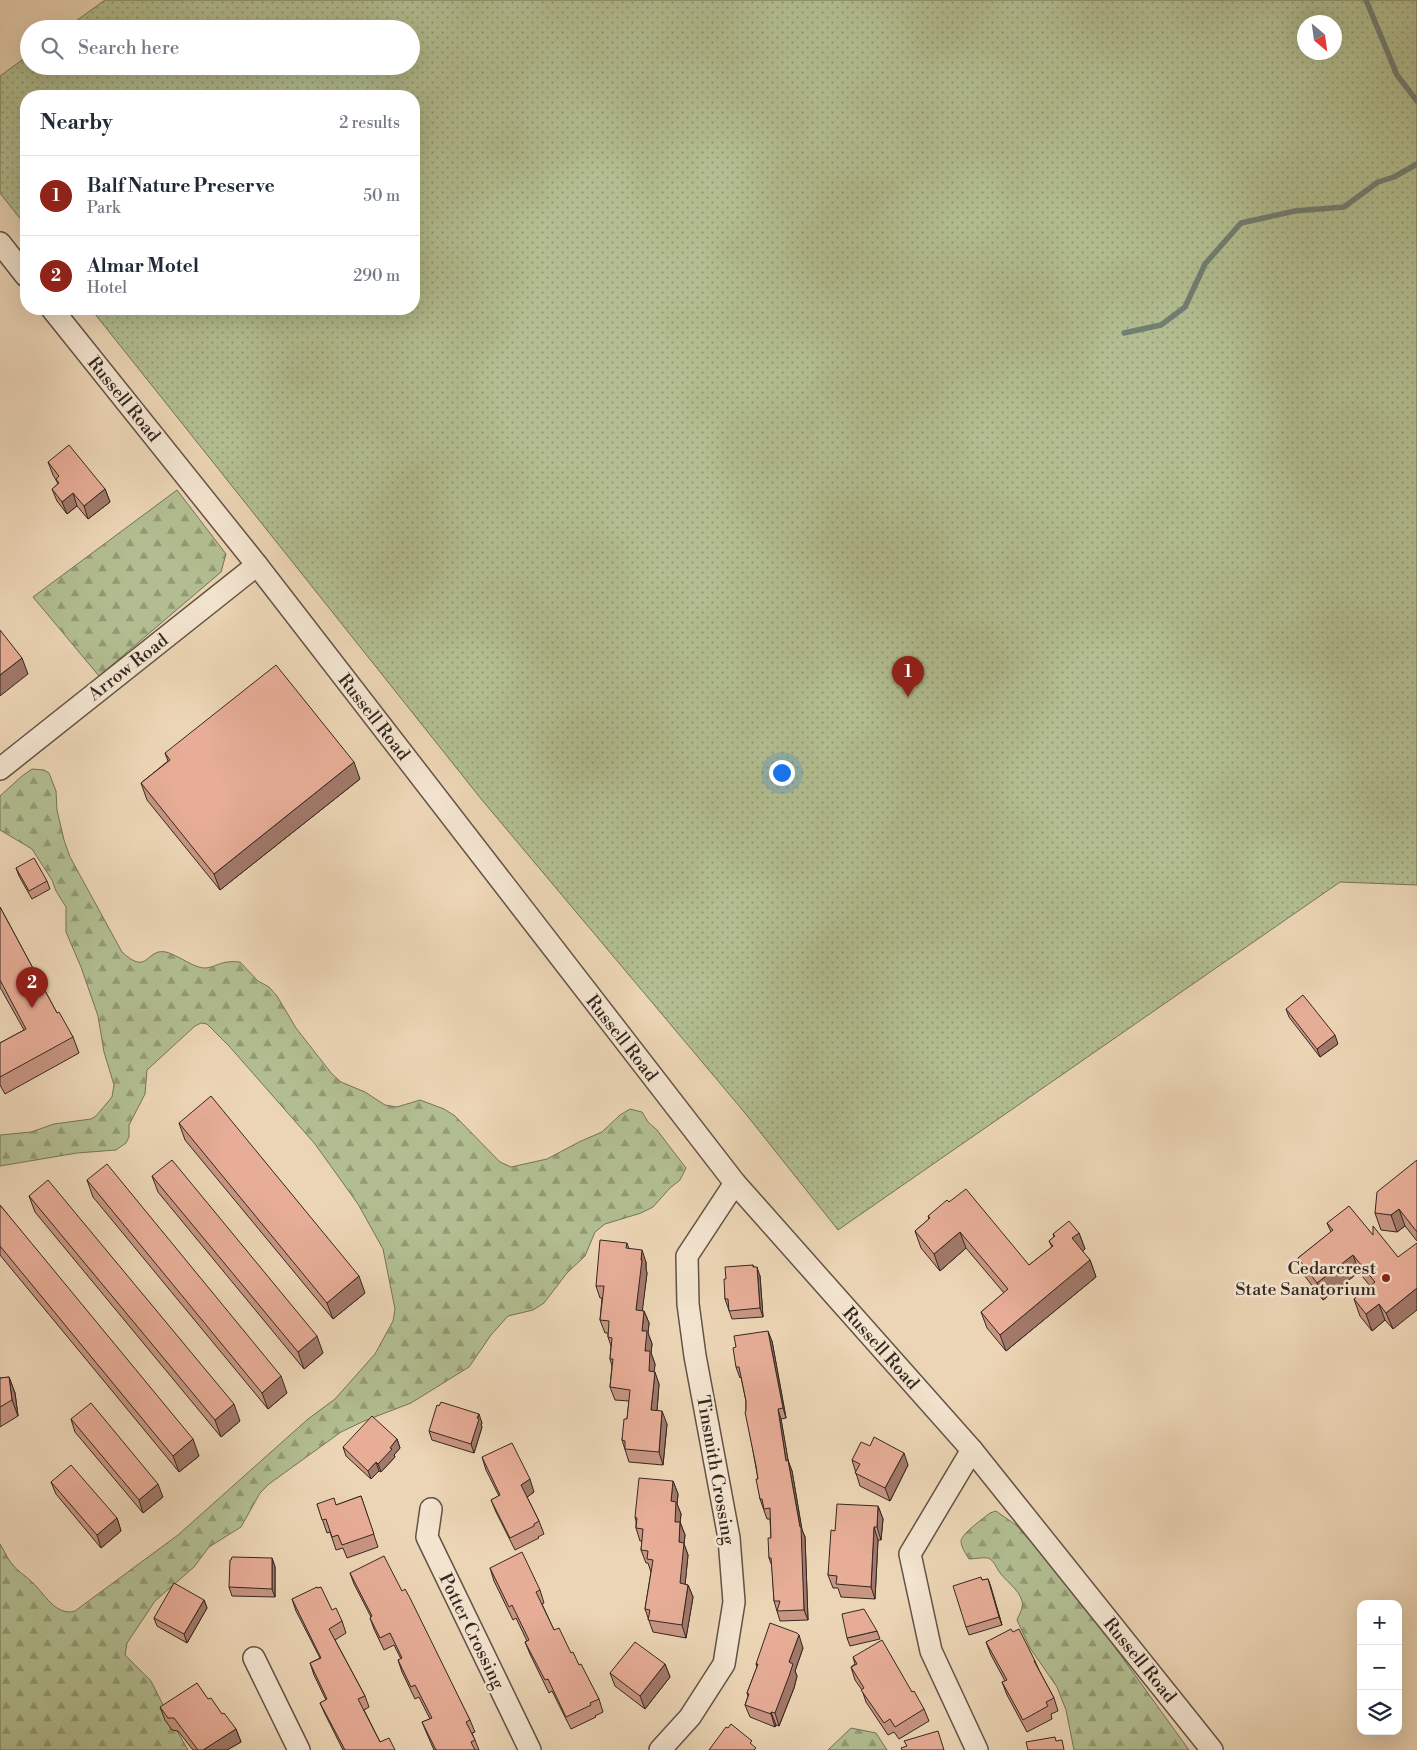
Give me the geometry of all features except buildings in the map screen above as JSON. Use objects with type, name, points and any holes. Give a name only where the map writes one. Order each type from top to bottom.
[{"type":"street","points":[[0,243],[20,268]]},
{"type":"street","name":"Russell Road","points":[[57,315],[257,565],[735,1183],[972,1450],[1212,1750]]},
{"type":"street","name":"Arrow Road","points":[[0,769],[257,565]]},
{"type":"street","name":"Tinsmith Crossing","points":[[660,1750],[690,1717],[724,1664],[734,1602],[729,1538],[695,1356],[688,1304],[687,1256],[735,1183]]},
{"type":"street","points":[[972,1450],[910,1554],[930,1651],[977,1750]]},
{"type":"street","name":"Potter Crossing","points":[[431,1509],[428,1537],[530,1750]]},
{"type":"street","points":[[254,1658],[299,1750]]},
{"type":"green space","points":[[105,0],[1417,0],[1417,885],[1340,882],[838,1230],[745,1113],[482,800],[96,315],[420,315],[420,90],[20,90],[20,218],[0,193],[0,76],[20,62],[20,75],[420,75],[420,20],[77,20]]},
{"type":"green space","points":[[177,490],[226,554],[221,572],[99,676],[33,597]]},
{"type":"green space","points":[[32,769],[44,770],[49,773],[56,791],[57,810],[70,857],[122,952],[131,959],[142,962],[154,954],[166,952],[202,968],[226,962],[240,962],[258,981],[269,987],[277,996],[296,1028],[332,1074],[341,1082],[365,1092],[385,1105],[397,1107],[420,1100],[444,1109],[455,1116],[500,1162],[511,1167],[547,1159],[602,1132],[620,1115],[630,1109],[642,1112],[686,1168],[680,1180],[653,1207],[641,1213],[605,1224],[595,1232],[585,1256],[567,1273],[544,1303],[533,1310],[508,1316],[491,1335],[469,1367],[411,1403],[341,1432],[269,1484],[260,1493],[241,1527],[209,1547],[194,1567],[155,1601],[127,1643],[125,1655],[151,1681],[188,1750],[0,1750],[0,1544],[14,1567],[32,1582],[51,1603],[62,1611],[75,1611],[178,1535],[308,1419],[335,1399],[375,1354],[393,1321],[395,1309],[383,1249],[358,1204],[315,1144],[229,1046],[207,1024],[201,1023],[195,1026],[147,1070],[145,1094],[129,1125],[129,1137],[126,1143],[116,1150],[77,1153],[0,1166],[0,1135],[31,1132],[54,1124],[91,1119],[96,1116],[112,1097],[114,1085],[104,1052],[98,1016],[81,967],[66,932],[66,907],[56,891],[52,880],[32,849],[0,830],[0,796]]},
{"type":"green space","points":[[996,1511],[1016,1525],[1075,1592],[1189,1750],[1074,1750],[1066,1710],[1057,1687],[1030,1648],[1017,1620],[1022,1606],[1020,1597],[991,1560],[988,1558],[969,1559],[962,1546],[962,1538],[969,1530],[990,1513]]},
{"type":"green space","points":[[851,1728],[876,1733],[887,1750],[828,1750]]},
{"type":"waterway","points":[[1366,0],[1397,75],[1417,101]]},
{"type":"waterway","points":[[1124,333],[1161,325],[1185,307],[1205,264],[1241,223],[1295,211],[1344,207],[1378,182],[1394,177],[1417,164]]},
{"type":"place","name":"Balf Nature Preserve","points":[[908,697]]},
{"type":"place","name":"Almar Motel","points":[[32,1008]]},
{"type":"place","name":"Cedarcrest State Sanatorium","points":[[1386,1278]]}]
